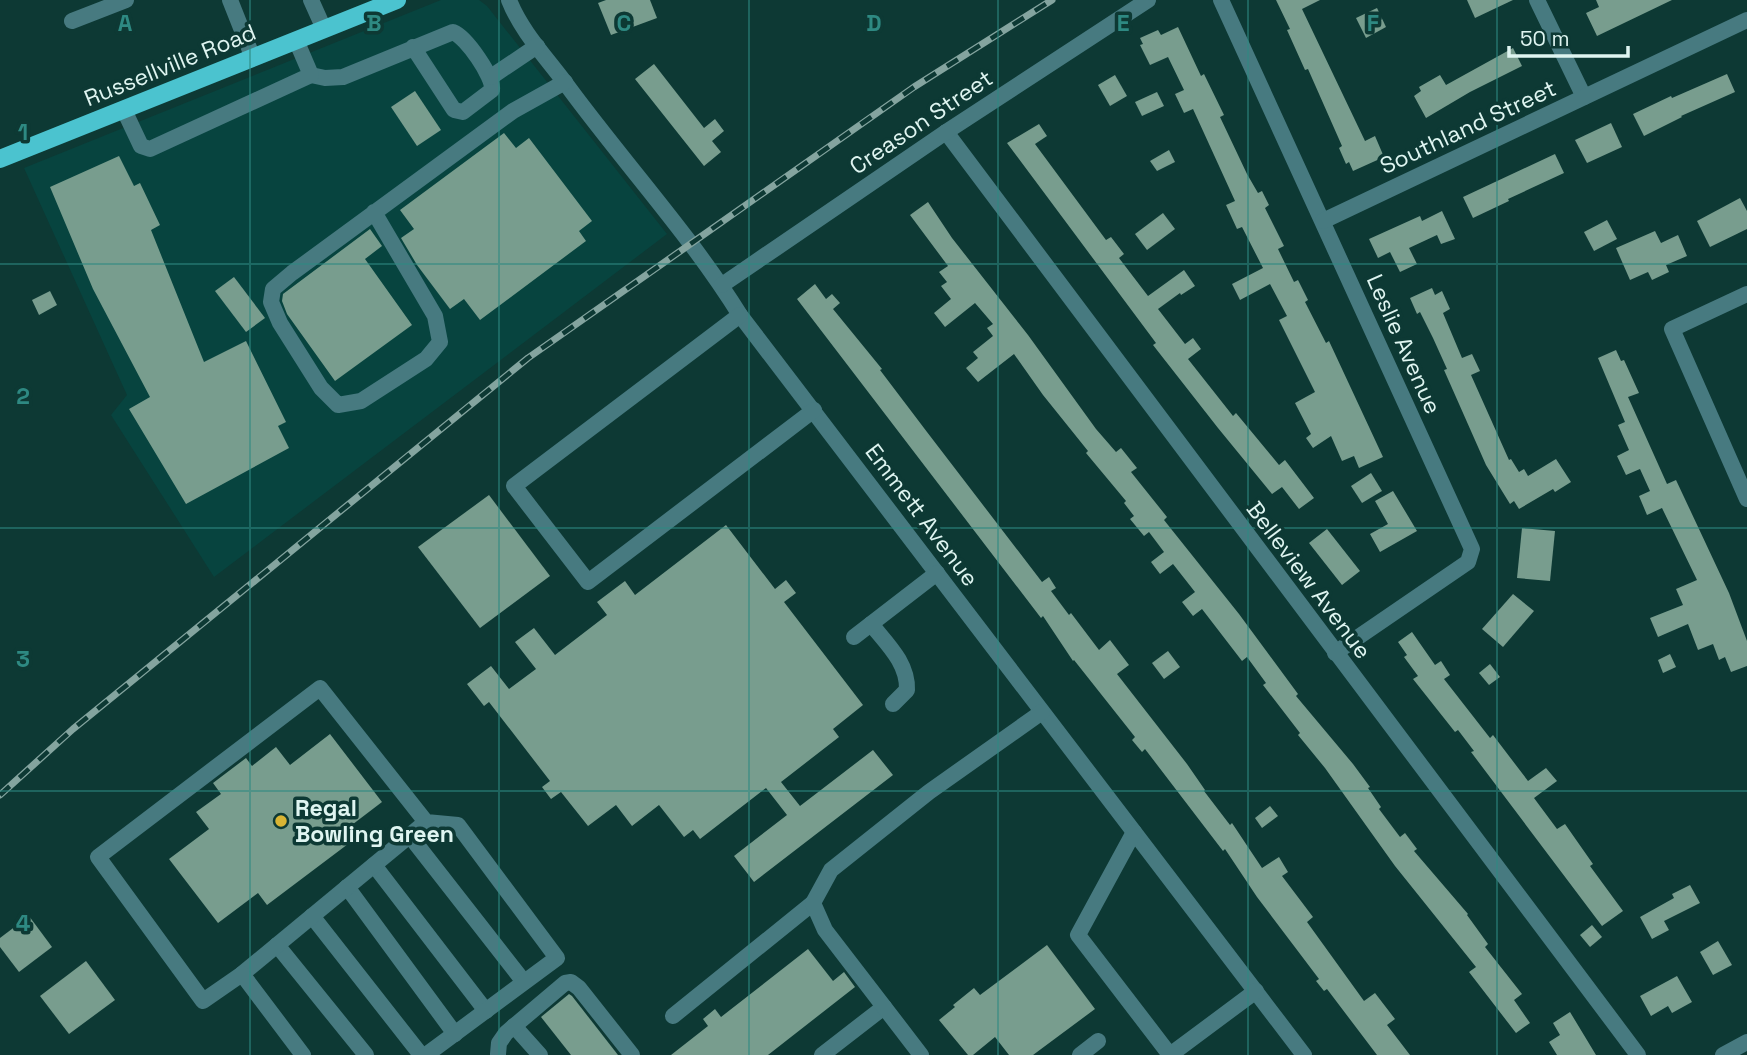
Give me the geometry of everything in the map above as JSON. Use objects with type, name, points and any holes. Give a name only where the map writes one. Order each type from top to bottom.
[{"type":"main road","name":"Russellville Road","points":[[0,159],[397,0]]},
{"type":"street","points":[[72,21],[126,0]]},
{"type":"street","points":[[230,0],[253,58]]},
{"type":"street","points":[[311,0],[324,29]]},
{"type":"street","name":"Emmett Avenue","points":[[509,0],[537,47],[722,285],[740,314],[1304,1055]]},
{"type":"street","name":"Creason Street","points":[[722,285],[946,131],[1148,0]]},
{"type":"street","name":"Leslie Avenue","points":[[1221,0],[1472,549],[1468,562],[1335,653]]},
{"type":"street","points":[[1537,0],[1584,97]]},
{"type":"street","name":"Southland Street","points":[[1323,220],[1747,20]]},
{"type":"street","points":[[124,110],[141,146],[150,149],[311,75],[325,78],[343,77],[413,47],[446,34],[458,34],[491,77],[493,86],[489,94],[463,112],[458,112],[450,106],[413,47]]},
{"type":"street","points":[[296,40],[311,75]]},
{"type":"street","points":[[491,77],[537,47]]},
{"type":"street","points":[[374,212],[435,316],[440,342],[426,359],[361,401],[338,405],[321,388],[280,323],[271,302],[273,289],[374,212],[513,111],[565,82]]},
{"type":"street","name":"Belleview Avenue","points":[[946,131],[1638,1055]]},
{"type":"street","points":[[1747,293],[1672,329],[1747,499]]},
{"type":"street","points":[[740,314],[514,486],[587,582],[814,410]]},
{"type":"street","points":[[854,637],[937,573]]},
{"type":"street","points":[[871,624],[903,666],[907,679],[907,690],[893,704]]},
{"type":"street","points":[[312,916],[432,1053],[557,958],[458,824],[426,822],[410,836],[347,887],[312,916],[277,945],[242,974],[203,1001],[98,858],[320,688],[426,822]]},
{"type":"street","points":[[673,1016],[813,903],[831,870],[929,792],[1042,712]]},
{"type":"street","points":[[1134,832],[1078,935],[1170,1055],[1256,991]]},
{"type":"street","points":[[410,836],[524,982]]},
{"type":"street","points":[[374,865],[486,1011]]},
{"type":"street","points":[[347,887],[455,1034]]},
{"type":"street","points":[[813,903],[825,930],[921,1055]]},
{"type":"street","points":[[277,945],[366,1055]]},
{"type":"street","points":[[242,974],[303,1055]]},
{"type":"street","points":[[497,1055],[499,1043],[514,1026],[571,982],[579,988],[632,1055]]},
{"type":"street","points":[[822,1055],[884,1007]]},
{"type":"street","points":[[514,1026],[540,1055]]},
{"type":"street","points":[[1080,1055],[1098,1041]]},
{"type":"street","points":[[1723,1055],[1747,1042]]},
{"type":"shaded area","points":[[441,0],[479,0],[487,6],[667,234],[214,577],[111,415],[127,395],[24,168]]},
{"type":"building","points":[[606,0],[650,0],[657,18],[611,35],[598,3]]},
{"type":"building","points":[[1276,0],[1320,0],[1302,9],[1365,141],[1375,136],[1384,157],[1353,171],[1349,162],[1346,164],[1339,148],[1342,146],[1308,69],[1305,70]]},
{"type":"building","points":[[1467,0],[1513,0],[1475,18]]},
{"type":"building","points":[[1596,0],[1672,0],[1597,36],[1586,13],[1599,7]]},
{"type":"building","points":[[1377,8],[1386,27],[1366,38],[1356,18]]},
{"type":"building","points":[[1178,27],[1201,76],[1204,74],[1224,115],[1220,117],[1247,174],[1258,193],[1262,191],[1269,205],[1265,208],[1284,246],[1278,249],[1294,282],[1298,280],[1308,300],[1305,302],[1326,343],[1329,341],[1383,457],[1359,468],[1354,456],[1342,461],[1331,436],[1313,448],[1306,438],[1311,434],[1295,403],[1315,392],[1279,320],[1287,316],[1270,284],[1240,300],[1232,284],[1263,268],[1242,227],[1237,229],[1226,205],[1235,201],[1193,109],[1184,113],[1175,94],[1184,90],[1168,57],[1150,65],[1140,45],[1143,44],[1140,38],[1158,30],[1161,35]]},
{"type":"building","points":[[1513,48],[1522,66],[1426,118],[1414,96],[1421,91],[1419,87],[1440,75],[1446,85]]},
{"type":"building","points":[[654,64],[704,128],[715,119],[724,131],[712,141],[721,152],[704,166],[635,79]]},
{"type":"building","points":[[1727,74],[1735,92],[1644,136],[1633,114]]},
{"type":"building","points":[[1115,75],[1127,96],[1110,106],[1098,85]]},
{"type":"building","points":[[415,91],[441,130],[417,146],[391,107]]},
{"type":"building","points":[[1157,92],[1164,106],[1142,116],[1135,102]]},
{"type":"building","points":[[1611,123],[1622,147],[1587,163],[1575,140]]},
{"type":"building","points":[[1039,124],[1047,136],[1035,144],[1106,240],[1111,237],[1124,254],[1119,258],[1148,296],[1184,270],[1195,286],[1158,309],[1185,344],[1193,338],[1201,349],[1188,359],[1233,416],[1236,413],[1279,465],[1285,460],[1314,498],[1299,509],[1282,487],[1272,494],[1218,428],[1153,345],[1156,343],[1007,143]]},
{"type":"building","points":[[504,133],[516,148],[529,138],[592,221],[579,231],[586,241],[480,320],[464,299],[450,309],[417,265],[401,238],[414,229],[400,210]]},
{"type":"building","points":[[1169,150],[1175,162],[1157,171],[1150,161]]},
{"type":"building","points":[[1555,154],[1564,173],[1473,218],[1463,197]]},
{"type":"building","points":[[119,156],[134,186],[140,183],[160,225],[151,230],[204,362],[246,341],[286,422],[278,426],[289,448],[186,504],[129,409],[150,397],[93,289],[50,187]]},
{"type":"building","points":[[1740,198],[1747,211],[1747,229],[1710,247],[1697,221]]},
{"type":"building","points":[[928,202],[952,238],[1028,335],[1096,429],[1116,452],[1121,448],[1137,468],[1131,472],[1167,517],[1164,520],[1239,614],[1298,694],[1296,696],[1353,764],[1370,787],[1368,788],[1381,807],[1379,809],[1400,837],[1405,833],[1417,849],[1414,851],[1468,914],[1488,944],[1485,947],[1522,994],[1514,1000],[1530,1023],[1516,1033],[1469,972],[1476,967],[1395,866],[1298,735],[1300,733],[1263,685],[1266,683],[1247,657],[1242,661],[1202,609],[1193,616],[1182,602],[1195,592],[1173,564],[1160,574],[1151,562],[1164,552],[1149,532],[1144,536],[1130,519],[1134,516],[1124,503],[1126,501],[1086,453],[1088,451],[1014,354],[978,382],[966,368],[978,358],[973,352],[993,336],[987,328],[993,324],[975,303],[945,327],[934,313],[951,299],[941,286],[947,282],[939,272],[948,266],[910,215]]},
{"type":"building","points":[[1442,211],[1455,239],[1441,244],[1437,235],[1409,248],[1417,264],[1400,272],[1390,252],[1378,258],[1369,239],[1420,216],[1422,221]]},
{"type":"building","points":[[1163,213],[1175,229],[1147,250],[1135,234]]},
{"type":"building","points":[[1607,220],[1617,239],[1594,251],[1584,232]]},
{"type":"building","points":[[370,229],[382,246],[365,259],[412,325],[335,381],[287,314],[282,301],[283,294]]},
{"type":"building","points":[[1655,231],[1661,243],[1678,235],[1687,256],[1666,265],[1669,272],[1652,280],[1648,272],[1630,280],[1616,248]]},
{"type":"building","points":[[234,277],[265,318],[246,332],[215,291]]},
{"type":"building","points":[[815,284],[826,299],[832,294],[840,303],[833,309],[882,369],[880,370],[1042,582],[1049,577],[1056,588],[1051,591],[1069,615],[1071,613],[1099,650],[1110,640],[1129,665],[1117,674],[1187,764],[1230,825],[1232,823],[1262,868],[1279,857],[1288,872],[1282,876],[1313,917],[1307,922],[1364,1001],[1375,993],[1395,1019],[1387,1025],[1410,1055],[1377,1055],[1327,989],[1324,991],[1316,981],[1319,979],[1257,897],[1225,849],[1223,851],[1145,749],[1142,752],[1132,740],[1135,737],[1073,661],[1043,616],[1041,618],[797,299]]},
{"type":"building","points":[[1432,288],[1435,295],[1442,291],[1450,309],[1443,313],[1462,358],[1472,354],[1480,371],[1471,375],[1509,460],[1511,459],[1519,472],[1524,469],[1528,476],[1556,459],[1571,482],[1519,509],[1514,501],[1510,504],[1486,465],[1444,370],[1447,369],[1433,338],[1410,298]]},
{"type":"building","points":[[50,291],[57,305],[39,315],[32,300]]},
{"type":"building","points":[[1616,350],[1621,361],[1624,360],[1639,393],[1628,397],[1667,484],[1676,480],[1729,593],[1747,641],[1747,666],[1731,672],[1725,657],[1719,660],[1713,644],[1698,650],[1688,624],[1658,637],[1650,618],[1683,605],[1676,589],[1697,580],[1662,508],[1647,515],[1639,496],[1650,491],[1640,469],[1626,475],[1617,456],[1629,450],[1618,425],[1625,422],[1598,358]]},
{"type":"building","points":[[1371,473],[1382,491],[1362,503],[1351,486]]},
{"type":"building","points":[[1393,491],[1417,531],[1380,552],[1370,534],[1388,524],[1375,501]]},
{"type":"building","points":[[489,495],[550,576],[480,628],[418,547]]},
{"type":"building","points":[[726,525],[775,589],[786,580],[796,593],[784,602],[863,705],[833,729],[839,737],[781,782],[800,806],[873,750],[893,775],[754,882],[734,856],[787,815],[766,788],[700,839],[693,830],[684,837],[659,805],[632,826],[616,805],[588,826],[561,792],[551,799],[542,787],[550,781],[489,702],[484,706],[467,684],[491,666],[509,689],[536,669],[515,642],[534,628],[555,655],[607,615],[597,602],[625,581],[635,595]]},
{"type":"building","points":[[1522,528],[1555,531],[1550,581],[1517,578]]},
{"type":"building","points":[[1327,529],[1360,571],[1342,585],[1309,543]]},
{"type":"building","points":[[1513,594],[1534,611],[1503,647],[1482,629]]},
{"type":"building","points":[[1412,632],[1435,665],[1441,661],[1450,675],[1444,679],[1490,738],[1493,735],[1528,781],[1546,768],[1557,781],[1534,798],[1557,829],[1565,824],[1593,864],[1590,866],[1623,911],[1602,926],[1471,752],[1474,751],[1458,730],[1455,732],[1413,679],[1418,676],[1404,657],[1407,655],[1398,642]]},
{"type":"building","points":[[1168,651],[1180,667],[1164,679],[1152,663]]},
{"type":"building","points":[[1670,654],[1676,667],[1663,673],[1658,660]]},
{"type":"building","points":[[1490,664],[1500,677],[1489,685],[1479,673]]},
{"type":"building","name":"Regal Bowling Green","points":[[330,734],[382,802],[340,834],[348,844],[267,905],[258,893],[218,923],[169,859],[209,829],[196,812],[221,794],[213,783],[246,758],[252,766],[276,747],[290,765]]},
{"type":"building","points":[[1270,806],[1278,816],[1262,828],[1255,818]]},
{"type":"building","points":[[1690,885],[1700,903],[1664,921],[1669,930],[1652,939],[1640,917],[1674,898],[1672,894]]},
{"type":"building","points":[[29,916],[52,947],[19,972],[0,947],[0,938]]},
{"type":"building","points":[[1592,925],[1602,937],[1590,947],[1580,935]]},
{"type":"building","points":[[1718,941],[1732,965],[1713,975],[1700,952]]},
{"type":"building","points":[[1047,945],[1095,1009],[1033,1055],[1009,1055],[995,1037],[973,1055],[968,1055],[939,1020],[974,988],[980,995]]},
{"type":"building","points":[[808,949],[833,981],[844,972],[855,987],[768,1055],[671,1055],[708,1026],[703,1019],[715,1009],[721,1017]]},
{"type":"building","points":[[86,961],[115,1000],[69,1034],[40,996]]},
{"type":"building","points":[[1677,976],[1692,1002],[1672,1013],[1668,1006],[1651,1016],[1640,996]]},
{"type":"building","points":[[569,994],[618,1055],[571,1055],[541,1017]]},
{"type":"building","points":[[1570,1012],[1596,1055],[1557,1055],[1549,1042],[1560,1035],[1553,1023]]},
{"type":"railway","points":[[0,795],[73,729],[528,358],[914,87],[1052,0]]},
{"type":"place","name":"Regal Bowling Green","points":[[281,821]]}]
